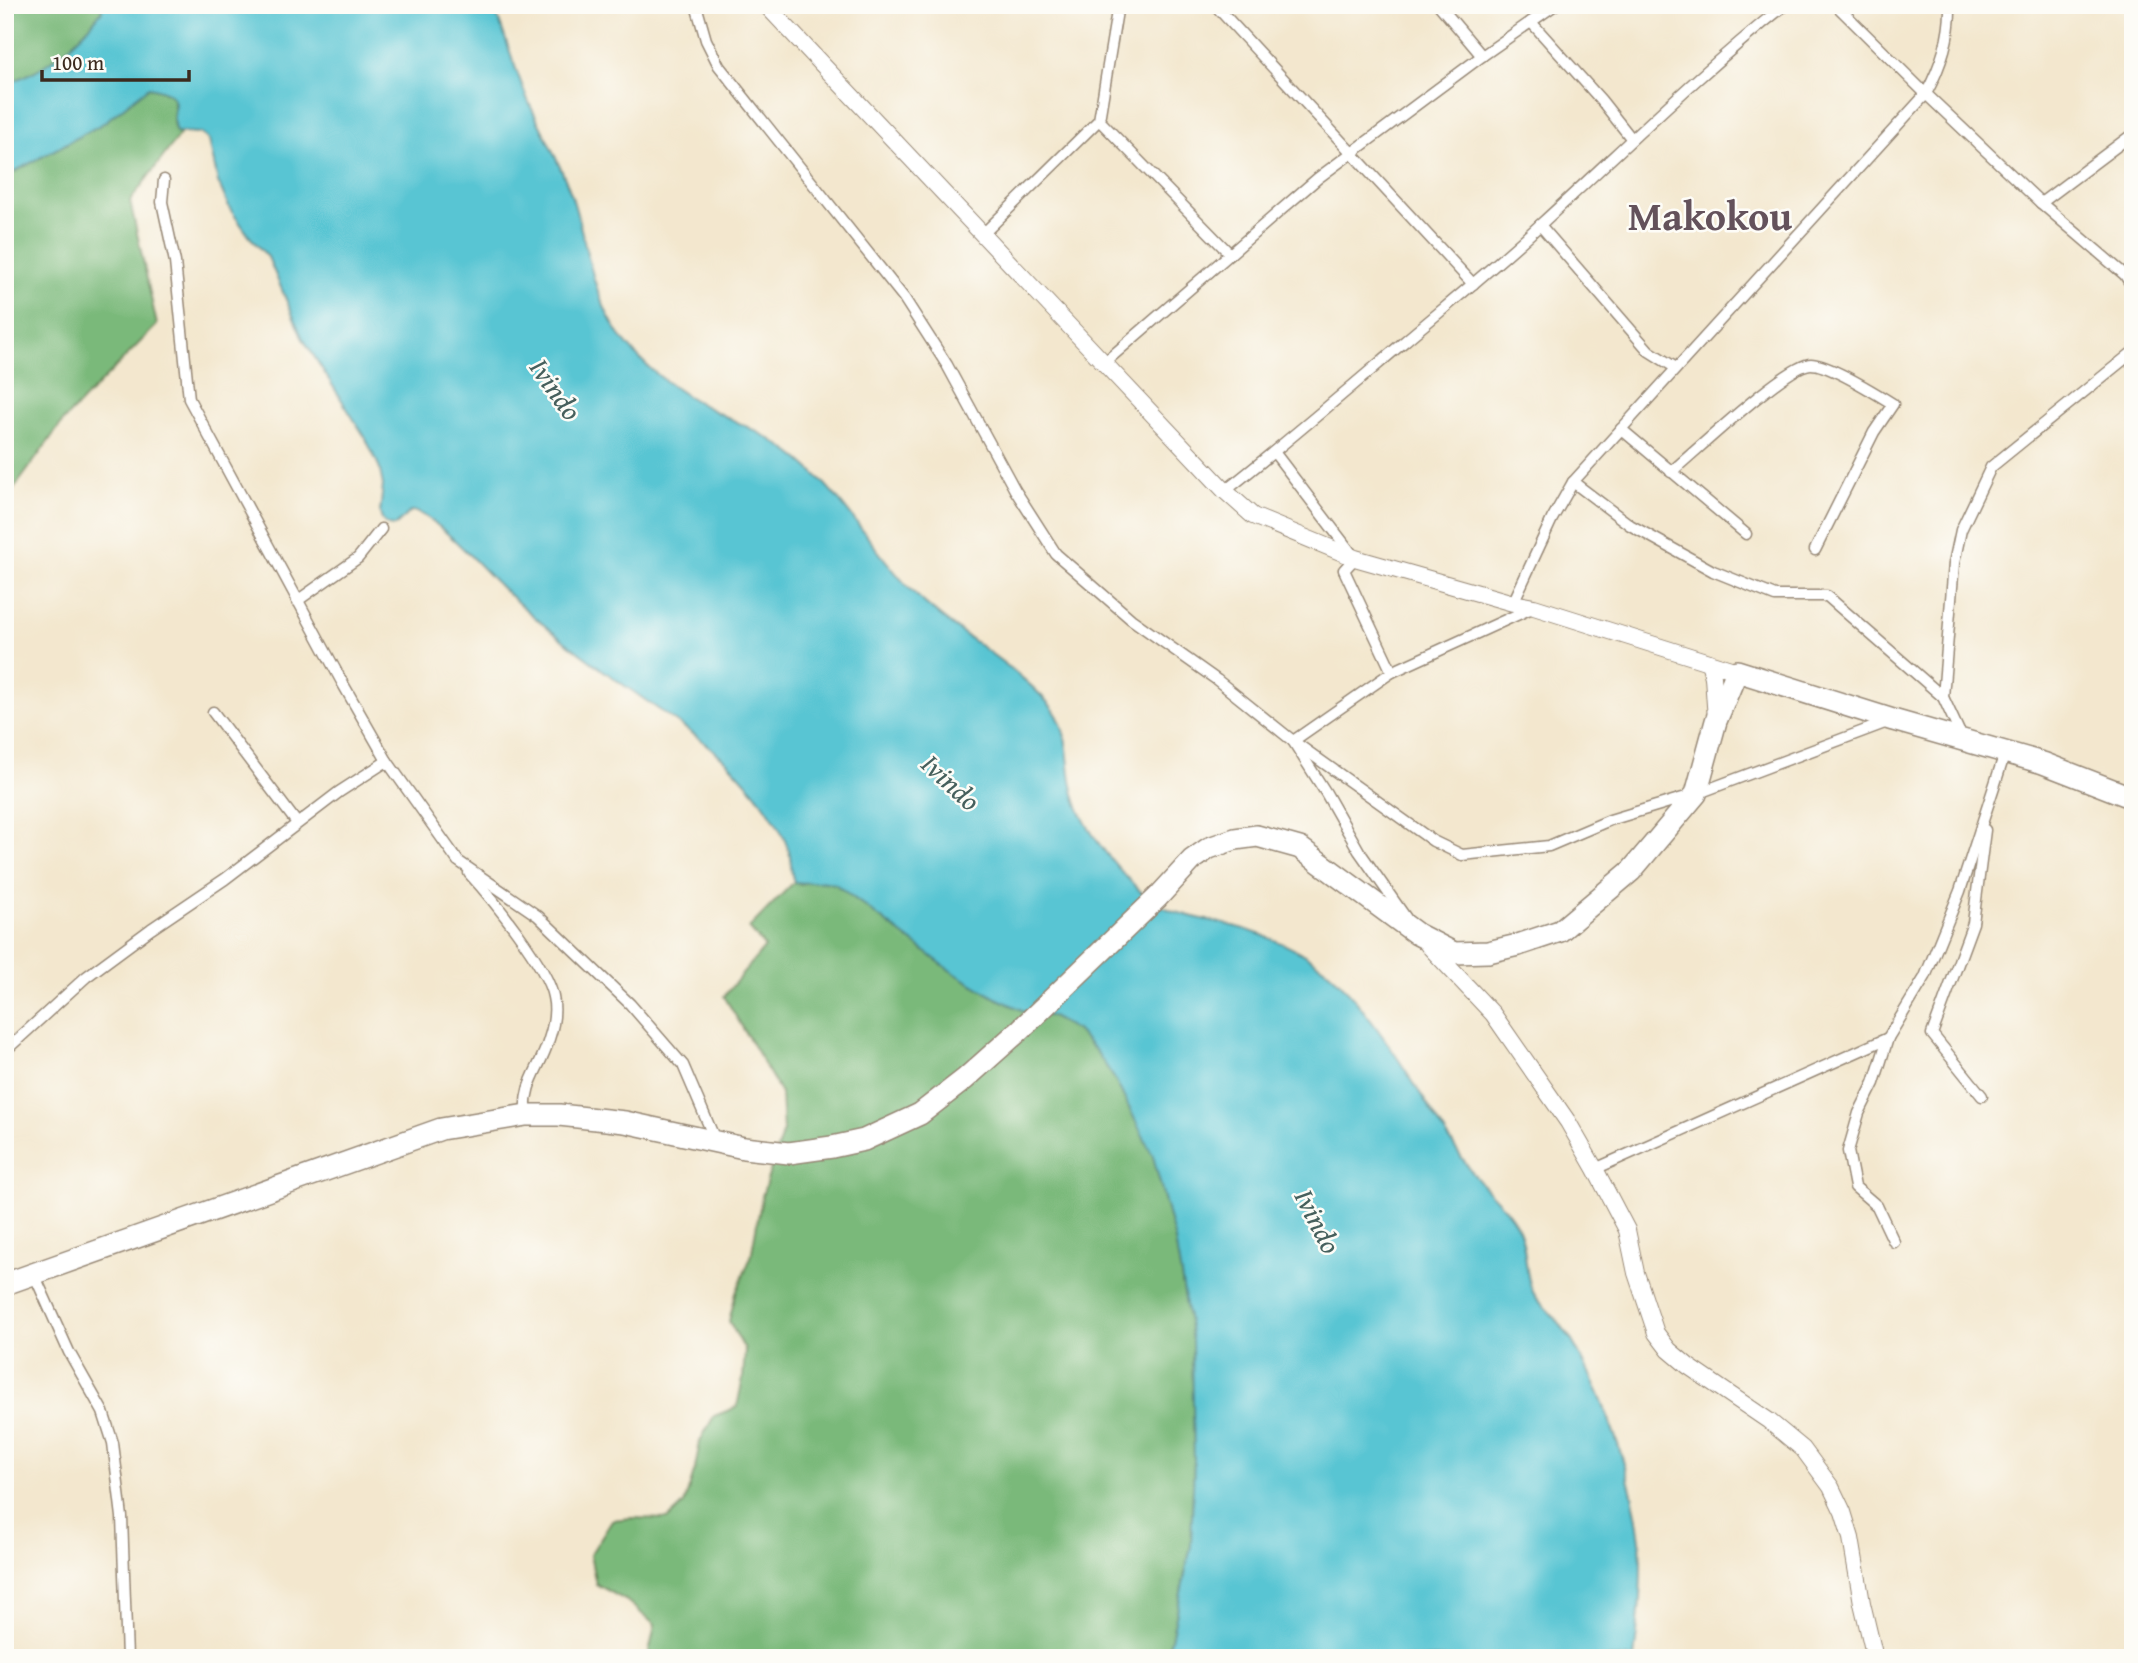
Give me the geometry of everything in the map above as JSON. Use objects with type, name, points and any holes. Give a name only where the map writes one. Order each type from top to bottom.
[{"type":"highway","points":[[5,1284],[441,1129],[485,1120],[526,1115],[590,1117],[663,1129],[744,1148],[789,1153],[864,1140],[920,1114],[965,1079],[1158,897],[1192,860],[1209,848],[1235,839],[1257,836],[1300,848],[1417,934],[1454,953],[1488,951],[1560,932],[1631,871],[1696,794],[1716,720],[1737,671],[2043,763],[2133,798]]},
{"type":"street","points":[[696,5],[706,40],[719,66],[904,298],[947,365],[1015,490],[1056,554],[1131,619],[1217,680],[1293,741],[1433,841],[1462,855],[1549,846],[1610,820],[1696,794],[1893,720]]},
{"type":"street","points":[[766,5],[1225,491],[1253,516],[1355,558],[1534,607],[1737,671]]},
{"type":"street","points":[[983,234],[1099,120],[1118,5]]},
{"type":"street","points":[[1216,5],[1473,284]]},
{"type":"street","points":[[1439,5],[1482,56]]},
{"type":"street","points":[[1104,363],[1318,178],[1555,5]]},
{"type":"street","points":[[1225,491],[1473,284],[1735,45],[1785,5]]},
{"type":"street","points":[[1836,5],[2041,203],[2125,275],[2133,288]]},
{"type":"street","points":[[1513,603],[1552,519],[1573,482],[1926,94],[1938,71],[1951,26],[1950,5]]},
{"type":"street","points":[[1531,22],[1632,138]]},
{"type":"street","points":[[1099,120],[1230,254]]},
{"type":"street","points":[[2041,203],[2133,134]]},
{"type":"street","points":[[164,180],[162,202],[175,262],[189,399],[387,761],[458,861],[535,958],[553,996],[554,1019],[549,1040],[529,1080],[525,1100],[526,1115]]},
{"type":"street","points":[[1540,225],[1649,351],[1676,368]]},
{"type":"street","points":[[1944,697],[1956,552],[1961,530],[1991,467],[2133,352]]},
{"type":"street","points":[[1671,472],[1780,379],[1803,366],[1814,364],[1856,382],[1894,404],[1874,432],[1815,550]]},
{"type":"street","points":[[1621,429],[1746,534]]},
{"type":"street","points":[[1274,452],[1355,558]]},
{"type":"street","points":[[1573,482],[1630,525],[1713,571],[1775,596],[1827,596],[1944,697],[1963,740]]},
{"type":"street","points":[[297,600],[358,558],[381,528]]},
{"type":"street","points":[[1355,558],[1344,570],[1392,672]]},
{"type":"street","points":[[1293,741],[1392,672],[1534,607]]},
{"type":"street","points":[[1709,662],[1713,677],[1716,720]]},
{"type":"street","points":[[213,712],[297,823]]},
{"type":"street","points":[[1293,741],[1359,851],[1417,934],[1460,976],[1493,1014],[1568,1122],[1627,1230],[1636,1273],[1656,1333],[1669,1350],[1688,1366],[1769,1421],[1803,1449],[1831,1487],[1843,1511],[1851,1538],[1875,1658]]},
{"type":"street","points":[[1894,1242],[1877,1206],[1855,1187],[1847,1151],[1858,1113],[1874,1083],[1888,1038],[1925,977],[1960,891],[2005,753]]},
{"type":"street","points":[[5,1051],[86,977],[225,879],[339,792],[387,761]]},
{"type":"street","points":[[1982,1096],[1932,1034],[1973,923],[1989,806]]},
{"type":"street","points":[[458,861],[538,916],[630,1004],[683,1065],[716,1142]]},
{"type":"street","points":[[1595,1169],[1888,1038]]},
{"type":"street","points":[[34,1274],[69,1352],[103,1412],[113,1443],[122,1517],[127,1658]]},
{"type":"green space","points":[[5,5],[101,5],[102,11],[59,55],[34,72],[5,84]]},
{"type":"green space","points":[[149,87],[174,99],[173,124],[176,132],[181,133],[130,201],[157,325],[64,420],[5,501],[5,177],[102,124]]},
{"type":"green space","points":[[816,880],[835,884],[951,971],[996,998],[1026,1012],[1050,1016],[1076,1030],[1096,1051],[1116,1081],[1153,1156],[1175,1240],[1192,1340],[1194,1461],[1191,1546],[1171,1640],[1164,1658],[648,1658],[655,1625],[627,1601],[596,1584],[590,1555],[612,1520],[668,1519],[684,1504],[700,1441],[714,1416],[737,1407],[745,1350],[729,1321],[736,1293],[751,1257],[762,1196],[783,1131],[781,1093],[724,996],[765,947],[749,928],[794,882],[800,884]]},
{"type":"water","name":"Ivindo","points":[[101,5],[496,5],[498,18],[522,85],[571,194],[602,301],[619,334],[639,358],[676,389],[770,439],[800,460],[844,506],[910,589],[944,619],[1016,673],[1049,704],[1062,727],[1073,791],[1082,816],[1104,850],[1139,890],[1150,899],[1176,912],[1247,930],[1280,943],[1312,960],[1336,978],[1380,1033],[1472,1172],[1515,1222],[1522,1237],[1533,1292],[1566,1332],[1588,1371],[1609,1418],[1632,1493],[1641,1555],[1634,1658],[1164,1658],[1171,1640],[1191,1546],[1194,1461],[1192,1340],[1175,1240],[1153,1156],[1116,1081],[1096,1051],[1076,1030],[1050,1016],[1026,1012],[996,998],[951,971],[835,884],[794,882],[789,851],[774,819],[745,781],[715,751],[552,632],[444,531],[420,513],[411,511],[395,526],[382,520],[380,513],[383,485],[379,466],[365,437],[302,337],[268,257],[230,209],[218,182],[209,140],[200,133],[176,132],[175,104],[170,94],[149,87],[102,124],[5,177],[5,84],[34,72],[60,55],[102,11]]},
{"type":"district","name":"Makokou","points":[[1710,216]]}]
